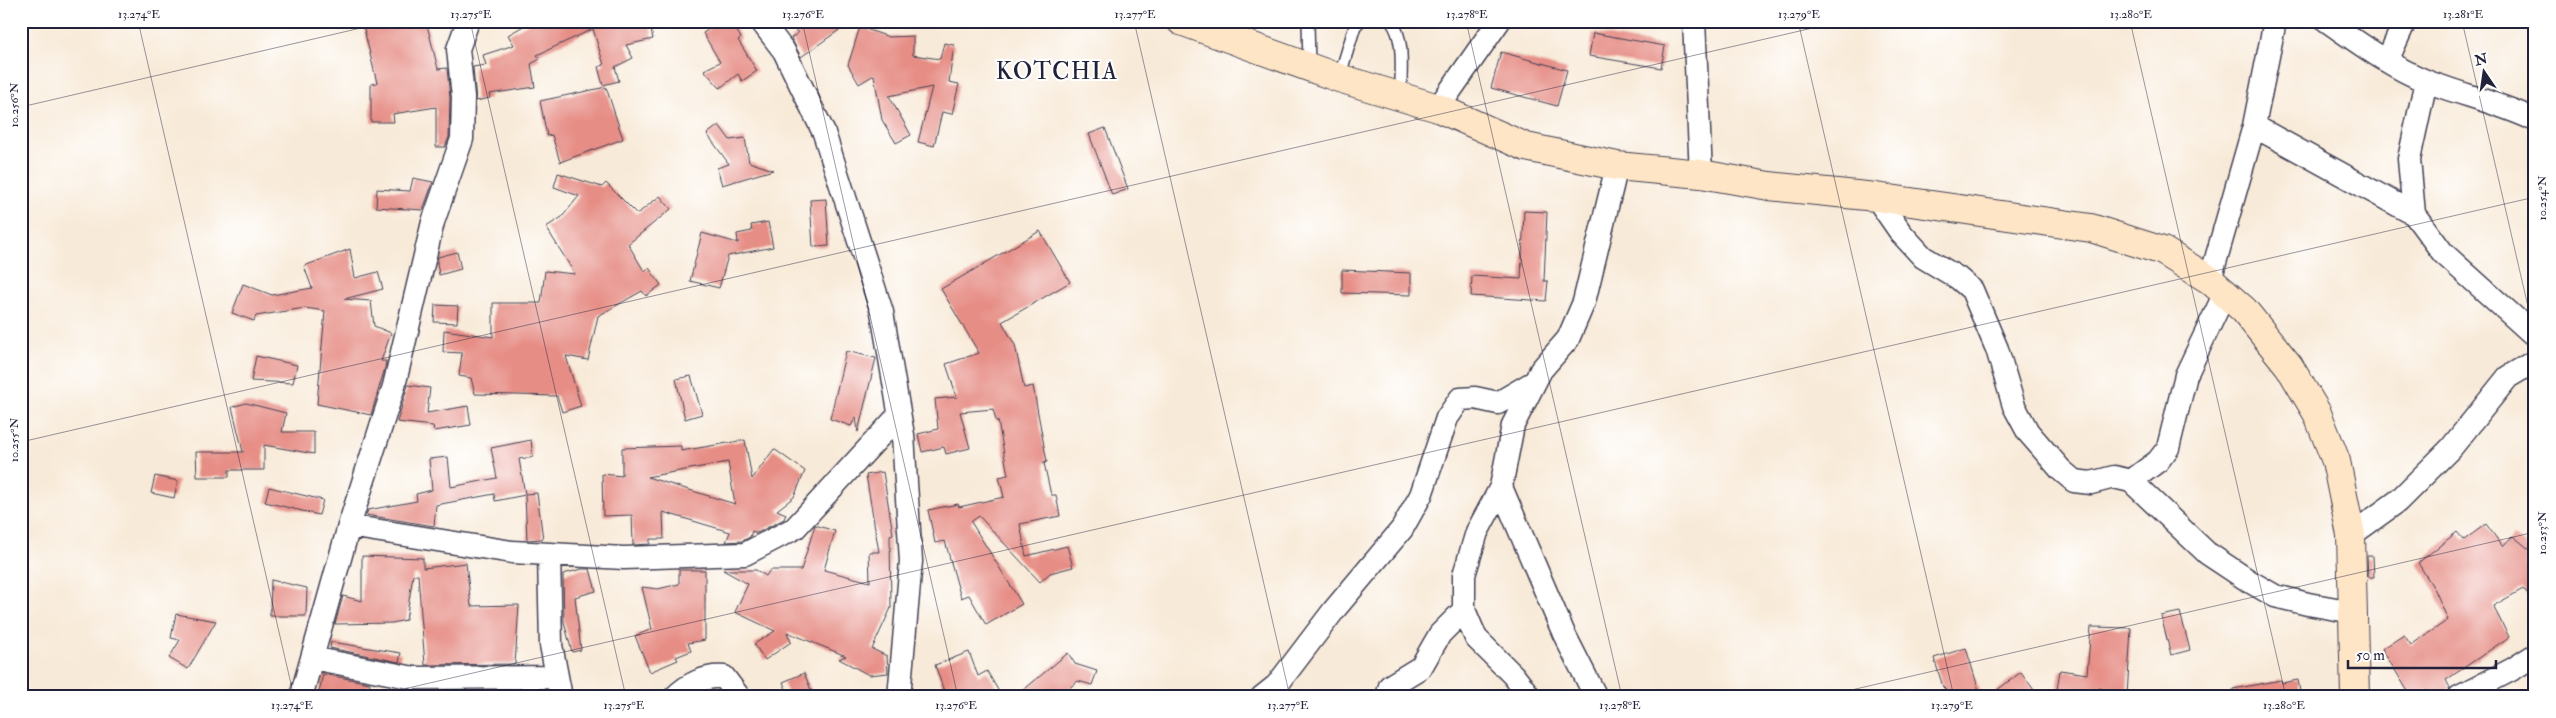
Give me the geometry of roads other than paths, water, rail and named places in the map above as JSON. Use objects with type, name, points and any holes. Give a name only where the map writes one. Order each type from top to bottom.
[{"type":"main road","points":[[1194,24],[1339,78],[1438,108],[1526,147],[1617,166],[1701,174],[1769,186],[1876,197],[2091,228],[2163,251],[2218,286],[2244,310],[2288,366],[2317,413],[2336,461],[2351,535],[2355,697]]},
{"type":"street","points":[[761,21],[784,51],[824,132],[882,312],[899,415],[911,561],[899,697]]},
{"type":"street","points":[[1438,108],[1499,21]]},
{"type":"street","points":[[1694,21],[1701,174]]},
{"type":"street","points":[[2131,481],[2158,461],[2168,448],[2186,376],[2218,286],[2254,126],[2275,21]]},
{"type":"street","points":[[2328,21],[2387,61],[2426,81],[2512,109],[2535,120]]},
{"type":"street","points":[[2387,61],[2405,21]]},
{"type":"street","points":[[301,697],[349,526],[394,386],[434,222],[462,139],[463,97],[458,49],[474,22]]},
{"type":"street","points":[[2414,214],[2409,159],[2426,81]]},
{"type":"street","points":[[2254,126],[2414,214],[2443,253],[2535,336]]},
{"type":"street","points":[[1530,697],[1513,675],[1476,638],[1464,610],[1464,575],[1478,532],[1501,487],[1513,425],[1541,370],[1568,339],[1584,302],[1617,166]]},
{"type":"street","points":[[1876,197],[1900,233],[1923,257],[1958,278],[1972,290],[1997,349],[2014,406],[2028,432],[2061,470],[2074,481],[2091,483],[2114,477],[2131,481],[2207,553],[2250,581],[2276,596],[2353,612]]},
{"type":"street","points":[[2351,535],[2398,501],[2452,448],[2508,377],[2535,361]]},
{"type":"street","points":[[1262,697],[1277,685],[1334,610],[1402,529],[1421,495],[1447,418],[1460,399],[1475,398],[1498,402],[1534,382]]},
{"type":"street","points":[[349,526],[512,552],[624,558],[745,554],[796,528],[899,415]]},
{"type":"street","points":[[1501,487],[1564,634],[1596,697]]},
{"type":"street","points":[[312,658],[414,678],[560,687],[551,645],[549,554]]},
{"type":"street","points":[[1387,697],[1390,686],[1421,667],[1440,634],[1464,610]]},
{"type":"street","points":[[2459,697],[2513,669],[2535,654]]},
{"type":"street","points":[[675,697],[694,683],[713,676],[724,678],[740,697]]},
{"type":"lane","points":[[1308,21],[1309,67]]},
{"type":"lane","points":[[1339,78],[1355,26],[1360,21]]},
{"type":"lane","points":[[1391,21],[1396,28],[1400,41],[1401,96]]},
{"type":"district","name":"KOTCHIA","points":[[1057,71]]}]
